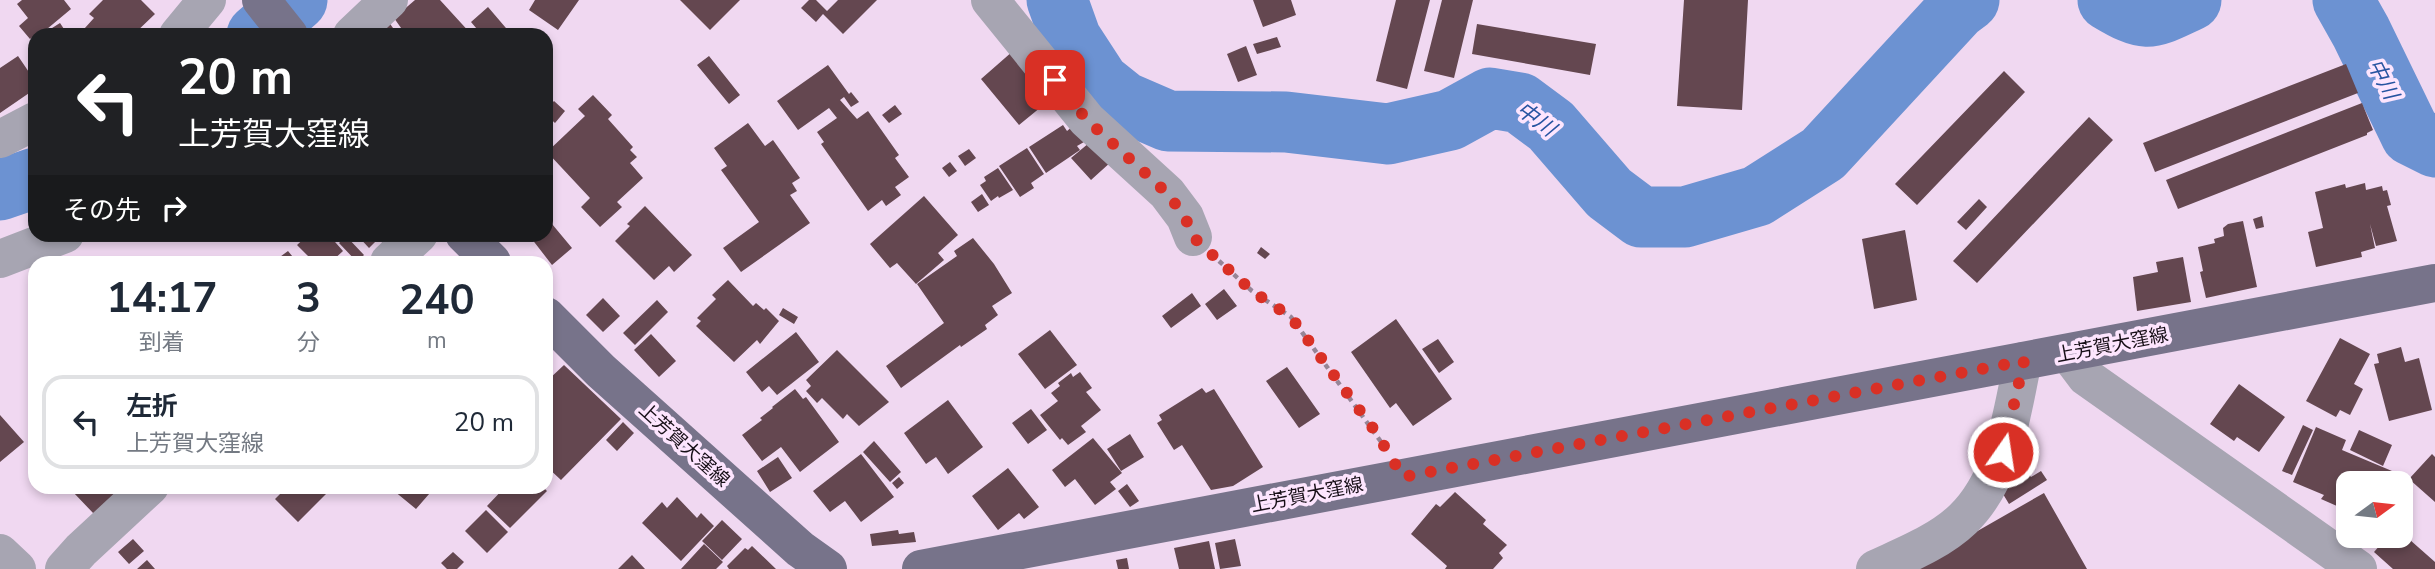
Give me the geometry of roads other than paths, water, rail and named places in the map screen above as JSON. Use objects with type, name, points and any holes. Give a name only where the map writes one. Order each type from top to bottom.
[{"type":"main road","points":[[261,0],[283,28]]},
{"type":"main road","points":[[472,242],[486,256]]},
{"type":"main road","name":"上芳賀大窪線","points":[[921,569],[2435,283]]},
{"type":"main road","name":"上芳賀大窪線","points":[[553,323],[601,370],[800,549],[828,569]]},
{"type":"street","points":[[184,28],[207,0]]},
{"type":"street","points":[[359,28],[389,0]]},
{"type":"street","points":[[989,0],[1087,120],[1167,193],[1185,217],[1193,237]]},
{"type":"street","points":[[0,139],[28,125]]},
{"type":"street","points":[[0,259],[44,242]]},
{"type":"street","points":[[395,256],[410,242]]},
{"type":"street","points":[[2068,353],[2086,377],[2358,569]]},
{"type":"street","points":[[1875,569],[1923,547],[1962,520],[1986,491],[2003,452],[2024,361]]},
{"type":"street","points":[[64,569],[141,494]]},
{"type":"street","points":[[0,553],[17,569]]},
{"type":"waterway","name":"中川","points":[[265,28],[297,0]]},
{"type":"waterway","name":"中川","points":[[1057,0],[1071,39],[1099,82],[1124,102],[1168,121],[1286,122],[1388,134],[1450,120],[1490,98],[1520,103],[1551,126],[1609,193],[1641,217],[1685,217],[1757,196],[1823,154],[1957,9],[1969,0]]},
{"type":"waterway","name":"中川","points":[[2108,0],[2141,16],[2157,15],[2191,0]]},
{"type":"waterway","name":"中川","points":[[2343,0],[2411,135],[2435,147]]},
{"type":"waterway","name":"中川","points":[[0,190],[28,180]]}]
